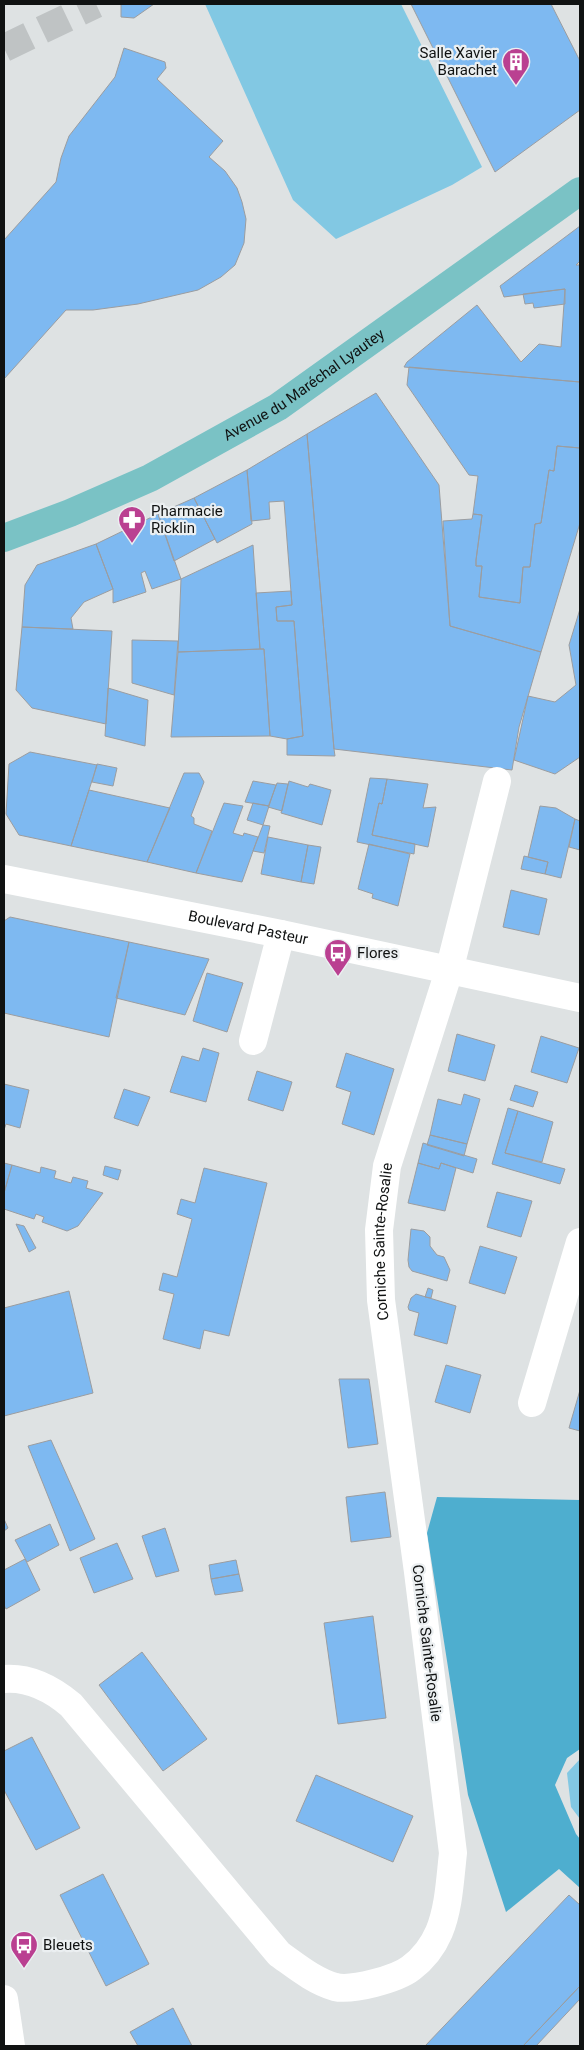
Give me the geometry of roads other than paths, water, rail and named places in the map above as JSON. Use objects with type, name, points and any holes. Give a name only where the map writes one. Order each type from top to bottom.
[{"type":"main road","name":"Avenue du Maréchal Lyautey","points":[[4,538],[70,513],[150,478],[278,407],[580,191]]},
{"type":"street","name":"Corniche Sainte-Rosalie","points":[[4,1679],[22,1679],[38,1684],[60,1695],[71,1705],[279,1954],[308,1975],[336,1987],[364,1987],[410,1969],[427,1953],[439,1931],[446,1904],[453,1853],[418,1572],[381,1300],[378,1230],[387,1166],[449,971],[496,781]]},
{"type":"street","name":"Boulevard Pasteur","points":[[4,879],[281,934],[580,998]]},
{"type":"street","points":[[253,1041],[281,934]]},
{"type":"street","points":[[532,1403],[580,1242]]},
{"type":"street","points":[[4,1999],[11,2046]]},
{"type":"tunnel","points":[[4,48],[96,4]]},
{"type":"place","name":"Salle Xavier Barachet","points":[[516,86]]},
{"type":"place","name":"Pharmacie Ricklin","points":[[132,544]]},
{"type":"place","name":"Flores","points":[[338,977]]},
{"type":"place","name":"Bleuets","points":[[24,1969]]}]
